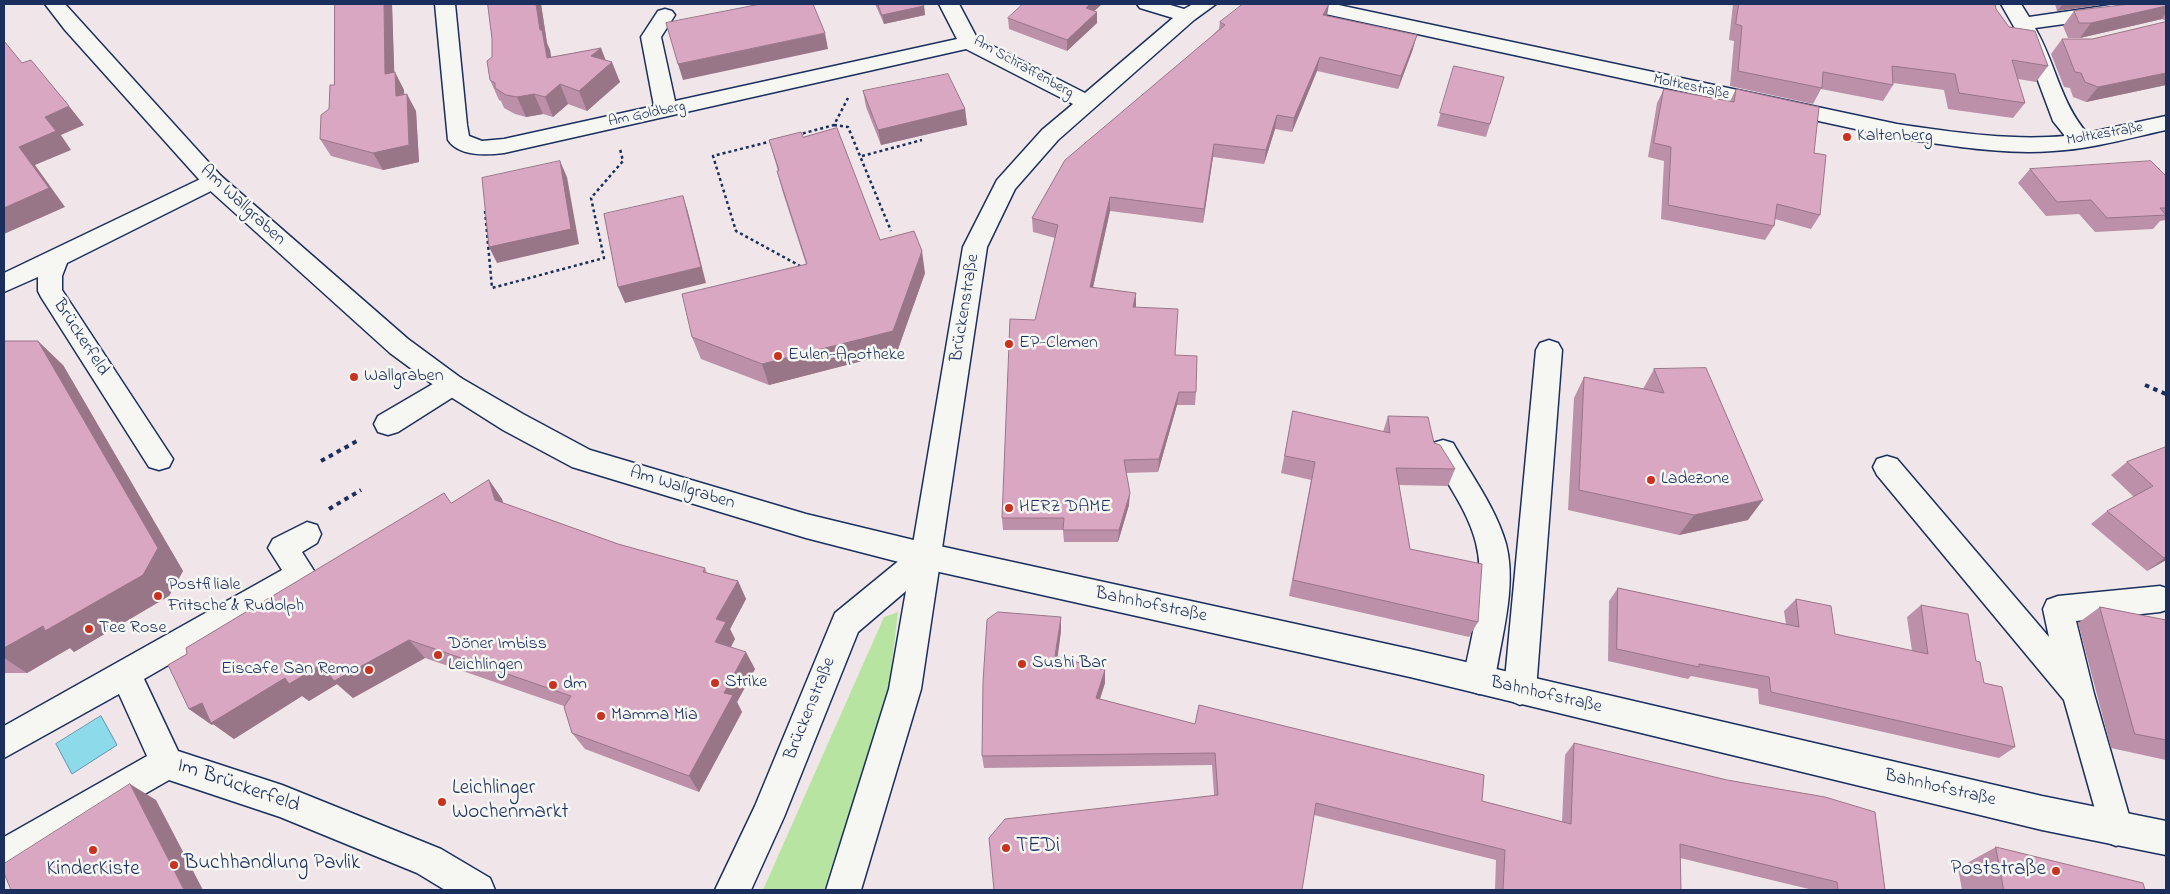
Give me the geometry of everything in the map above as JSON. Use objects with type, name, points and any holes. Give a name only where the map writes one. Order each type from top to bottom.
[{"type":"street","name":"Am Wallgraben","points":[[55,4],[92,48],[213,181],[399,346],[452,385],[582,459],[806,526],[926,556]]},
{"type":"street","name":"Am Goldberg","points":[[445,4],[456,125],[460,140],[480,148],[504,146],[843,72],[970,42]]},
{"type":"street","name":"Am Schraffenberg","points":[[949,4],[970,42],[1086,102]]},
{"type":"street","points":[[1147,4],[1187,16]]},
{"type":"street","name":"Brückenstraße","points":[[844,890],[905,690],[975,247],[1005,185],[1050,135],[1187,16],[1206,4]]},
{"type":"street","name":"Moltkestraße","points":[[1307,4],[1897,131],[1995,143],[2038,144],[2081,141],[2166,123]]},
{"type":"street","points":[[2010,4],[2024,24],[2044,46],[2064,121],[2081,141]]},
{"type":"street","points":[[2024,24],[2123,10],[2130,4]]},
{"type":"street","points":[[665,15],[651,37],[666,110]]},
{"type":"street","points":[[4,283],[213,181]]},
{"type":"street","name":"Brückerfeld","points":[[56,258],[50,276],[50,291],[158,460]]},
{"type":"street","points":[[1520,690],[1549,350]]},
{"type":"street","points":[[388,424],[452,385]]},
{"type":"street","points":[[1442,452],[1484,528],[1493,553],[1492,584],[1479,680]]},
{"type":"street","points":[[1888,467],[2078,694]]},
{"type":"street","points":[[4,744],[301,574],[283,548],[307,534]]},
{"type":"street","name":"Brückenstraße","points":[[733,890],[767,817],[846,623],[926,556]]},
{"type":"street","name":"Bahnhofstraße","points":[[926,556],[1479,680],[2165,841]]},
{"type":"street","points":[[2116,829],[2078,694],[2058,609],[2160,599]]},
{"type":"street","points":[[126,674],[167,763]]},
{"type":"street","name":"Im Brückerfeld","points":[[4,856],[167,763],[282,800],[429,861],[478,890]]},
{"type":"path","points":[[834,126],[850,94],[843,72]]},
{"type":"path","points":[[485,208],[492,288],[604,258],[591,198],[623,161],[612,122]]},
{"type":"path","points":[[788,137],[834,126],[848,127],[862,156],[891,230]]},
{"type":"path","points":[[779,140],[714,156],[736,231],[802,268],[795,270]]},
{"type":"path","points":[[862,156],[922,140]]},
{"type":"path","points":[[2145,385],[2166,394]]},
{"type":"path","points":[[321,461],[360,440]]},
{"type":"path","points":[[326,510],[361,490]]},
{"type":"green space","points":[[898,612],[888,696],[824,890],[763,890],[884,617]]},
{"type":"water","points":[[101,716],[117,745],[72,774],[56,744]]},
{"type":"building","points":[[335,4],[384,4],[385,74],[395,72],[396,96],[407,94],[409,145],[373,153],[320,139],[321,115],[329,109],[330,85],[334,85]]},
{"type":"building","points":[[488,4],[536,4],[547,58],[601,48],[591,56],[612,62],[579,91],[560,84],[545,97],[534,94],[517,97],[506,95],[495,88],[495,83],[490,80],[487,61],[492,57],[492,39]]},
{"type":"building","points":[[761,4],[813,4],[825,33],[678,64],[666,23]]},
{"type":"building","points":[[878,4],[923,4],[924,6],[882,15]]},
{"type":"building","points":[[1023,4],[1090,4],[1086,8],[1097,12],[1067,40],[1008,18]]},
{"type":"building","points":[[1243,4],[1329,4],[1323,15],[1417,35],[1401,76],[1320,57],[1294,118],[1277,115],[1266,150],[1214,144],[1204,209],[1110,197],[1090,287],[1136,293],[1133,307],[1178,309],[1175,355],[1197,356],[1196,392],[1179,392],[1159,459],[1124,460],[1130,493],[1119,530],[1063,530],[1064,518],[1002,518],[1010,319],[1035,320],[1058,225],[1032,218],[1065,160],[1225,25],[1220,22]]},
{"type":"building","points":[[1739,4],[1995,4],[1996,9],[2009,27],[2035,31],[2048,66],[2012,60],[2025,103],[1959,93],[1955,74],[1892,66],[1893,85],[1823,72],[1822,88],[1738,71],[1742,26],[1736,24]]},
{"type":"building","points":[[2130,4],[2166,4],[2166,6],[2091,23],[2079,23],[2074,11]]},
{"type":"building","points":[[2166,22],[2166,73],[2098,87],[2085,82],[2081,73],[2075,72],[2062,39],[2092,39]]},
{"type":"building","points":[[4,41],[22,63],[31,60],[69,106],[45,117],[56,131],[19,147],[49,188],[4,208]]},
{"type":"building","points":[[1454,66],[1504,77],[1490,124],[1440,113]]},
{"type":"building","points":[[948,74],[965,109],[878,130],[863,91]]},
{"type":"building","points":[[1664,89],[1734,102],[1736,89],[1819,107],[1814,153],[1826,155],[1820,215],[1777,204],[1774,226],[1668,205],[1671,147],[1654,143]]},
{"type":"building","points":[[837,128],[880,240],[914,231],[922,251],[893,331],[762,364],[692,337],[682,294],[807,264],[769,140],[801,132],[803,137]]},
{"type":"building","points":[[560,161],[571,229],[489,247],[482,178]]},
{"type":"building","points":[[2151,161],[2166,176],[2166,208],[2160,208],[2166,215],[2107,218],[2091,200],[2057,202],[2030,169]]},
{"type":"building","points":[[683,196],[701,267],[618,287],[604,214]]},
{"type":"building","points":[[4,341],[38,341],[158,548],[143,575],[45,631],[43,626],[4,648]]},
{"type":"building","points":[[1706,368],[1763,500],[1694,515],[1579,490],[1584,377],[1664,393],[1654,369]]},
{"type":"building","points":[[1293,411],[1390,433],[1388,416],[1428,417],[1434,443],[1440,445],[1455,469],[1396,468],[1410,549],[1482,564],[1478,622],[1293,580],[1315,462],[1285,456]]},
{"type":"building","points":[[2166,447],[2166,557],[2164,558],[2107,511],[2153,486],[2127,462]]},
{"type":"building","points":[[489,480],[495,500],[618,544],[705,568],[703,572],[738,581],[716,619],[726,622],[715,642],[746,652],[724,693],[733,695],[689,776],[572,733],[564,707],[571,696],[409,640],[334,681],[322,664],[289,684],[285,678],[211,723],[202,703],[189,709],[168,665],[187,654],[186,648],[444,493],[451,503]]},
{"type":"building","points":[[1618,588],[1799,627],[1796,599],[1831,606],[1835,634],[1928,654],[1921,605],[1968,614],[1976,661],[1980,662],[1984,683],[2002,687],[2015,747],[1771,692],[1769,677],[1699,664],[1699,667],[1617,649]]},
{"type":"building","points":[[2100,607],[2166,620],[2166,740],[2135,734]]},
{"type":"building","points":[[998,612],[1061,617],[1055,656],[1105,670],[1096,698],[1195,724],[1199,705],[1484,775],[1482,801],[1571,824],[1574,743],[1727,780],[1825,797],[1875,812],[1885,890],[1838,890],[1837,882],[1680,844],[1681,890],[1503,890],[1505,850],[1316,803],[1302,890],[994,890],[989,838],[1005,819],[1218,795],[1215,753],[982,756],[983,682],[987,620]]},
{"type":"building","points":[[130,784],[184,890],[11,890],[4,873],[4,864]]},
{"type":"building","points":[[1996,847],[2143,883],[2145,890],[2004,890]]},
{"type":"place","name":"Kaltenberg","points":[[1847,137]]},
{"type":"place","name":"EP-Clemen","points":[[1009,344]]},
{"type":"place","name":"Eulen-Apotheke","points":[[778,356]]},
{"type":"place","name":"Wallgraben","points":[[354,377]]},
{"type":"place","name":"Ladezone","points":[[1651,480]]},
{"type":"place","name":"HERZ DAME","points":[[1009,508]]},
{"type":"place","name":"Postfiliale Fritsche & Rudolph","points":[[158,596]]},
{"type":"place","name":"Tee Rose","points":[[89,629]]},
{"type":"place","name":"Döner Imbiss Leichlingen","points":[[438,655]]},
{"type":"place","name":"Sushi Bar","points":[[1022,664]]},
{"type":"place","name":"Eiscafe San Remo","points":[[369,670]]},
{"type":"place","name":"Strike","points":[[715,683]]},
{"type":"place","name":"dm","points":[[553,685]]},
{"type":"place","name":"Mamma Mia","points":[[601,716]]},
{"type":"place","name":"Leichlinger Wochenmarkt","points":[[442,802]]},
{"type":"place","name":"TEDi","points":[[1006,848]]},
{"type":"place","name":"KinderKiste","points":[[93,850]]},
{"type":"place","name":"Buchhandlung Pavlik","points":[[174,865]]},
{"type":"place","name":"Poststraße","points":[[2056,871]]}]
